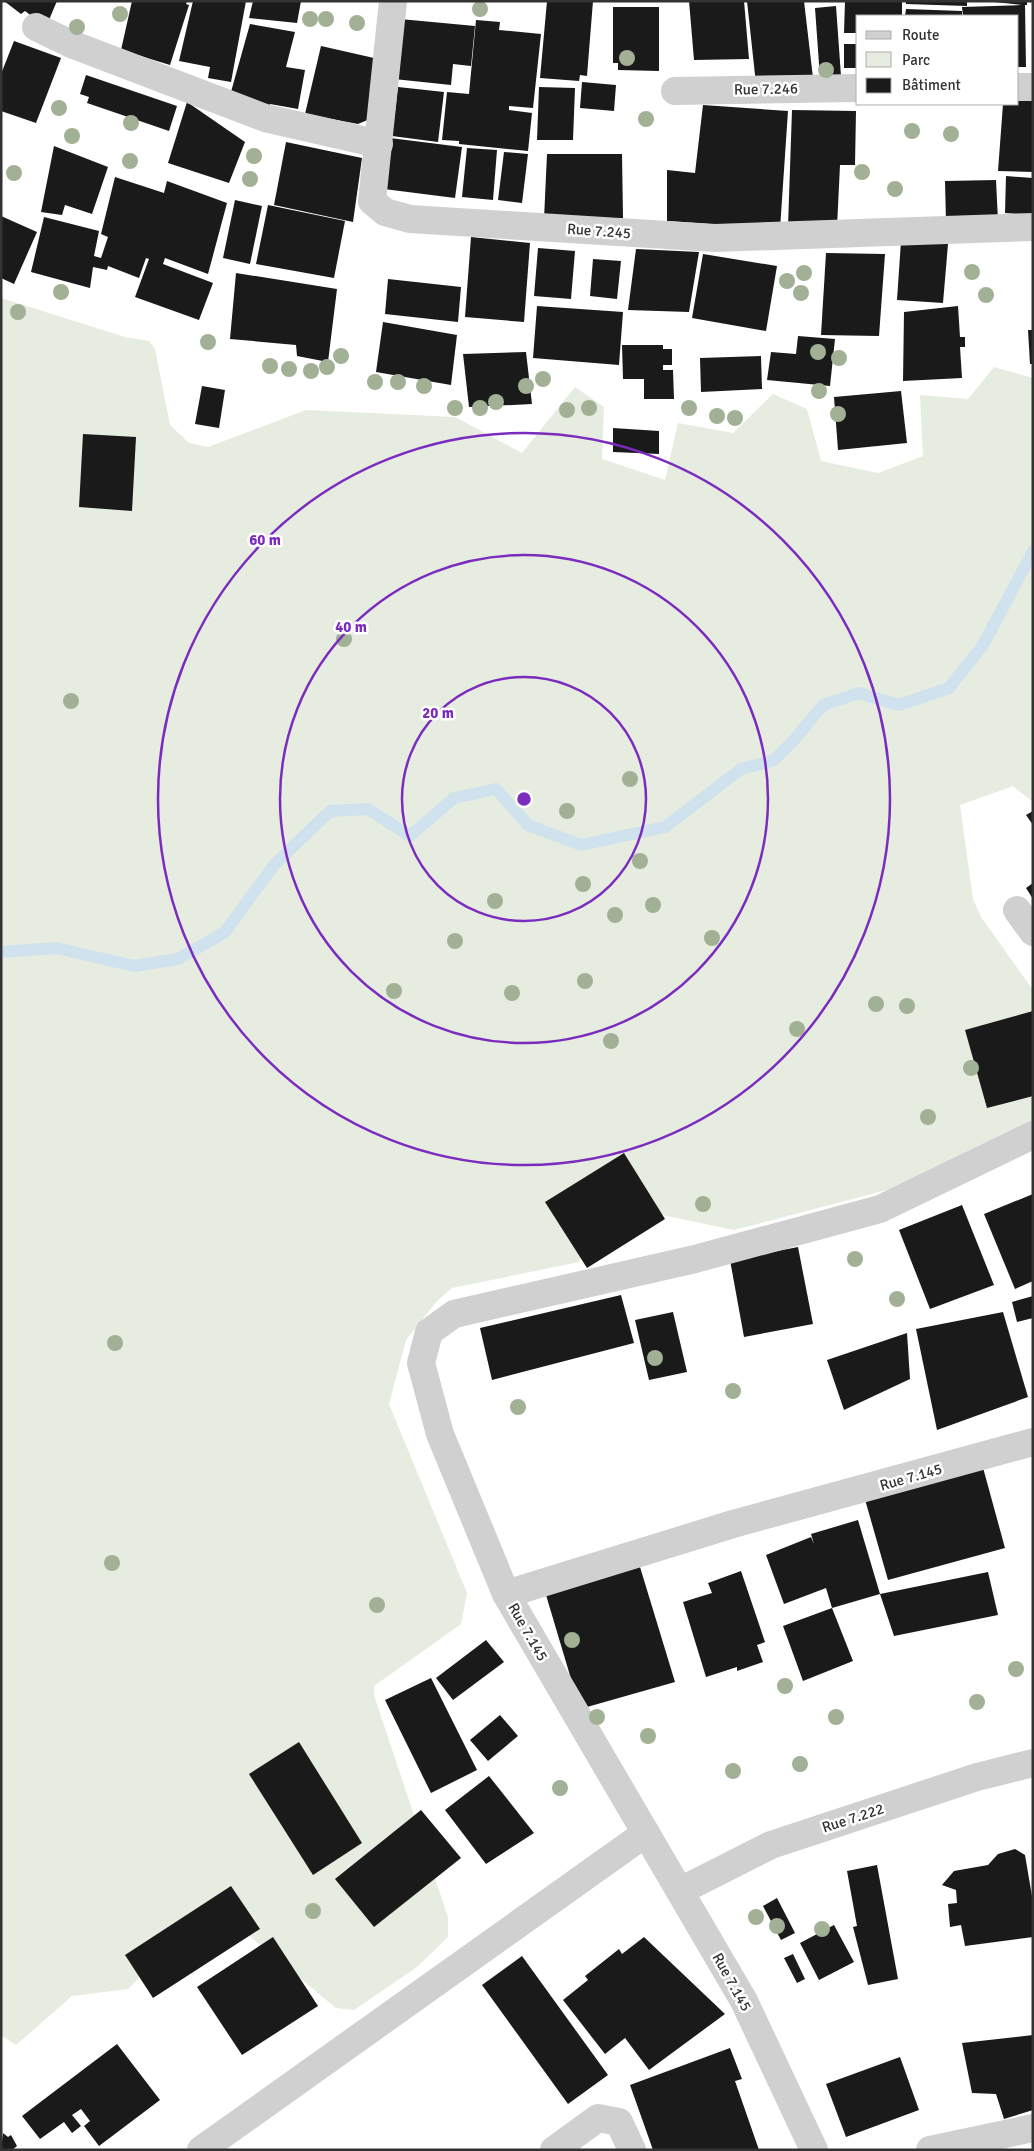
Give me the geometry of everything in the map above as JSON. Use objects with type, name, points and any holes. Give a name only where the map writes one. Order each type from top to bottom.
[{"type":"street","name":"Rue 7.245","points":[[393,1],[372,201],[385,212],[410,219],[715,238],[1033,227]]},
{"type":"street","points":[[36,27],[71,44],[265,118],[379,144]]},
{"type":"street","points":[[1019,87],[1033,87]]},
{"type":"street","name":"Rue 7.246","points":[[675,91],[856,88]]},
{"type":"street","points":[[1017,910],[1033,932]]},
{"type":"street","points":[[506,1594],[440,1434],[421,1363],[429,1332],[454,1314],[695,1259],[880,1209],[1033,1135]]},
{"type":"street","name":"Rue 7.145","points":[[814,2150],[744,2001],[506,1594],[733,1524],[1033,1442]]},
{"type":"street","name":"Rue 7.222","points":[[680,1891],[770,1845],[977,1777],[1033,1763]]},
{"type":"street","points":[[200,2150],[646,1834]]},
{"type":"street","points":[[554,2150],[598,2118],[619,2122],[632,2150]]},
{"type":"street","points":[[930,2150],[1033,2128]]},
{"type":"green space","points":[[1,298],[125,337],[149,341],[155,349],[170,425],[189,443],[208,447],[306,410],[455,417],[522,453],[575,387],[604,407],[602,459],[665,480],[678,423],[733,433],[773,394],[807,409],[821,461],[878,473],[923,456],[920,395],[968,399],[994,367],[1033,378],[1033,802],[1013,786],[960,805],[973,899],[981,917],[1033,990],[1033,1128],[898,1187],[734,1230],[629,1208],[589,1227],[579,1262],[452,1288],[437,1301],[406,1340],[389,1404],[467,1593],[461,1624],[374,1686],[374,1695],[448,1917],[448,1937],[417,1967],[354,2010],[336,2008],[236,1925],[198,1919],[128,1989],[72,1996],[16,2045],[1,2035]]},
{"type":"building","points":[[4,1],[57,1],[46,27],[25,11],[21,14]]},
{"type":"building","points":[[132,1],[187,1],[186,4],[189,5],[170,65],[121,50]]},
{"type":"building","points":[[193,1],[246,1],[231,82],[208,78],[210,67],[179,61]]},
{"type":"building","points":[[253,1],[301,1],[297,23],[249,18]]},
{"type":"building","points":[[547,1],[593,1],[587,76],[580,75],[579,81],[540,78]]},
{"type":"building","points":[[689,1],[744,1],[749,59],[694,60]]},
{"type":"building","points":[[747,1],[804,1],[813,78],[756,84]]},
{"type":"building","points":[[845,1],[902,1],[902,15],[856,15],[856,33],[844,33]]},
{"type":"building","points":[[906,1],[967,1],[967,6],[906,4]]},
{"type":"building","points":[[985,1],[1027,1],[1027,5],[1025,5],[1026,67],[1019,67],[1019,15],[963,15],[962,7],[1022,5]]},
{"type":"building","points":[[836,6],[841,76],[820,78],[815,8]]},
{"type":"building","points":[[613,7],[659,7],[659,71],[618,70],[618,63],[613,63]]},
{"type":"building","points":[[906,9],[962,11],[962,15],[905,15]]},
{"type":"building","points":[[400,19],[475,26],[471,66],[453,64],[451,85],[394,79]]},
{"type":"building","points":[[476,20],[500,22],[499,30],[541,34],[533,108],[509,106],[509,110],[532,113],[528,151],[459,144],[459,141],[442,140],[447,92],[469,94]]},
{"type":"building","points":[[250,24],[295,32],[286,67],[305,70],[298,109],[270,104],[269,110],[229,99]]},
{"type":"building","points":[[14,41],[61,58],[36,123],[1,111],[1,74]]},
{"type":"building","points":[[844,44],[856,44],[856,68],[844,68]]},
{"type":"building","points":[[321,46],[374,58],[370,119],[358,124],[305,114]]},
{"type":"building","points":[[86,75],[177,106],[169,131],[87,103],[89,97],[80,94]]},
{"type":"building","points":[[582,82],[616,85],[614,111],[580,108]]},
{"type":"building","points":[[398,87],[444,92],[438,142],[392,136]]},
{"type":"building","points":[[539,87],[575,88],[573,140],[537,140]]},
{"type":"building","points":[[1019,96],[1033,97],[1033,172],[998,171],[1003,105],[1019,105]]},
{"type":"building","points":[[187,102],[245,142],[229,183],[168,163]]},
{"type":"building","points":[[703,105],[788,111],[780,229],[667,221],[667,170],[695,173]]},
{"type":"building","points":[[792,110],[856,111],[855,165],[840,165],[837,227],[788,227]]},
{"type":"building","points":[[390,138],[462,147],[455,198],[384,189]]},
{"type":"building","points":[[286,142],[362,158],[353,222],[274,205]]},
{"type":"building","points":[[54,146],[108,167],[92,214],[65,205],[62,215],[41,212]]},
{"type":"building","points":[[467,148],[497,150],[493,200],[462,197]]},
{"type":"building","points":[[504,152],[528,154],[522,203],[498,200]]},
{"type":"building","points":[[547,154],[622,154],[623,218],[544,219]]},
{"type":"building","points":[[1006,176],[1033,178],[1033,215],[1005,213]]},
{"type":"building","points":[[115,177],[164,193],[167,181],[227,203],[208,274],[165,258],[163,264],[213,283],[199,320],[135,297],[149,259],[146,258],[139,278],[108,266],[107,270],[93,267],[90,288],[31,272],[44,217],[99,231],[94,256],[101,258],[108,237],[101,234]]},
{"type":"building","points":[[996,180],[998,221],[946,222],[945,181]]},
{"type":"building","points":[[235,200],[262,206],[250,264],[223,258]]},
{"type":"building","points":[[268,205],[345,221],[334,278],[256,264]]},
{"type":"building","points":[[1,216],[37,232],[14,284],[1,278]]},
{"type":"building","points":[[471,237],[530,243],[524,322],[465,317]]},
{"type":"building","points":[[901,241],[948,244],[943,303],[897,300]]},
{"type":"building","points":[[538,248],[575,251],[571,299],[534,296]]},
{"type":"building","points":[[636,249],[699,252],[689,312],[628,310]]},
{"type":"building","points":[[826,253],[885,254],[879,336],[821,335]]},
{"type":"building","points":[[703,254],[777,266],[766,331],[692,318]]},
{"type":"building","points":[[593,259],[621,261],[617,299],[590,296]]},
{"type":"building","points":[[236,273],[337,289],[328,362],[297,356],[296,345],[230,339]]},
{"type":"building","points":[[388,279],[461,287],[458,322],[385,314]]},
{"type":"building","points":[[537,306],[623,312],[619,365],[533,358]]},
{"type":"building","points":[[958,306],[960,337],[965,337],[965,347],[960,347],[962,378],[903,381],[904,312]]},
{"type":"building","points":[[383,322],[457,335],[451,385],[376,372]]},
{"type":"building","points":[[1028,330],[1033,330],[1033,364],[1030,364]]},
{"type":"building","points":[[798,336],[835,339],[830,386],[767,380],[771,352],[796,354]]},
{"type":"building","points":[[622,345],[663,345],[663,349],[672,349],[672,365],[663,365],[663,370],[673,370],[674,399],[644,399],[644,379],[623,379]]},
{"type":"building","points":[[526,352],[532,404],[469,407],[463,354]]},
{"type":"building","points":[[761,356],[762,389],[701,392],[700,358]]},
{"type":"building","points":[[202,386],[225,390],[219,428],[195,424]]},
{"type":"building","points":[[901,391],[907,443],[838,450],[834,397]]},
{"type":"building","points":[[613,428],[659,431],[659,454],[613,452]]},
{"type":"building","points":[[83,434],[136,437],[132,511],[79,507]]},
{"type":"building","points":[[1033,811],[1033,825],[1026,815]]},
{"type":"building","points":[[1033,883],[1033,899],[1026,888]]},
{"type":"building","points":[[1033,1011],[1033,1096],[987,1108],[965,1030]]},
{"type":"building","points":[[624,1153],[665,1219],[587,1268],[545,1202]]},
{"type":"building","points":[[1033,1194],[1033,1281],[1015,1289],[984,1214]]},
{"type":"building","points":[[962,1205],[994,1285],[930,1309],[899,1230]]},
{"type":"building","points":[[798,1247],[813,1324],[744,1337],[730,1260]]},
{"type":"building","points":[[621,1295],[634,1343],[492,1380],[480,1328]]},
{"type":"building","points":[[1033,1296],[1033,1318],[1017,1322],[1012,1302]]},
{"type":"building","points":[[673,1312],[687,1372],[649,1380],[635,1320]]},
{"type":"building","points":[[1003,1312],[1028,1397],[937,1430],[916,1329]]},
{"type":"building","points":[[907,1333],[910,1379],[844,1410],[827,1360]]},
{"type":"building","points":[[982,1464],[1005,1548],[888,1580],[864,1496]]},
{"type":"building","points":[[858,1520],[880,1594],[832,1608],[826,1588],[784,1604],[766,1555],[811,1537],[814,1544],[811,1534]]},
{"type":"building","points":[[640,1567],[675,1682],[580,1709],[546,1595]]},
{"type":"building","points":[[741,1571],[765,1642],[757,1645],[763,1662],[737,1671],[737,1667],[706,1677],[683,1602],[712,1593],[708,1583]]},
{"type":"building","points":[[988,1572],[998,1615],[894,1636],[880,1594]]},
{"type":"building","points":[[832,1608],[853,1661],[803,1681],[783,1626]]},
{"type":"building","points":[[486,1640],[504,1662],[453,1700],[436,1678]]},
{"type":"building","points":[[431,1678],[477,1770],[431,1793],[385,1700]]},
{"type":"building","points":[[500,1715],[518,1736],[488,1761],[470,1740]]},
{"type":"building","points":[[299,1742],[362,1843],[313,1875],[249,1774]]},
{"type":"building","points":[[489,1776],[534,1833],[486,1864],[445,1810]]},
{"type":"building","points":[[421,1810],[461,1858],[374,1927],[335,1879]]},
{"type":"building","points":[[1015,1849],[1025,1855],[1033,1902],[1033,1937],[965,1946],[961,1925],[950,1927],[948,1904],[957,1903],[956,1890],[942,1885],[954,1871],[988,1865],[998,1854]]},
{"type":"building","points":[[877,1865],[898,1979],[868,1985],[853,1927],[857,1926],[847,1871]]},
{"type":"building","points":[[231,1886],[260,1929],[153,1998],[125,1955]]},
{"type":"building","points":[[777,1898],[795,1933],[781,1940],[763,1906]]},
{"type":"building","points":[[834,1925],[854,1962],[819,1980],[800,1943]]},
{"type":"building","points":[[273,1937],[318,2006],[242,2055],[197,1987]]},
{"type":"building","points":[[644,1937],[725,2014],[649,2070],[625,2038],[605,2054],[563,2000],[588,1980],[585,1976],[619,1949],[622,1954]]},
{"type":"building","points":[[793,1954],[805,1979],[797,1983],[784,1958]]},
{"type":"building","points":[[522,1956],[608,2075],[568,2104],[482,1985]]},
{"type":"building","points":[[1033,2035],[1033,2110],[1004,2119],[996,2094],[972,2093],[962,2043]]},
{"type":"building","points":[[117,2044],[160,2100],[99,2146],[84,2126],[90,2121],[81,2109],[72,2115],[81,2126],[72,2133],[64,2122],[40,2139],[22,2116]]},
{"type":"building","points":[[730,2048],[742,2079],[735,2081],[759,2150],[653,2150],[630,2085]]},
{"type":"building","points":[[900,2057],[919,2110],[846,2137],[826,2084]]},
{"type":"building","points":[[3,2133],[8,2137],[11,2135],[17,2146],[12,2150],[1,2150]]},
{"type":"waterway","points":[[1,952],[56,948],[134,966],[178,959],[225,932],[274,865],[330,811],[368,809],[410,836],[454,798],[496,789],[528,825],[581,845],[665,827],[741,769],[774,760],[794,740],[823,705],[859,693],[899,705],[949,688],[983,645],[1033,551]]}]
